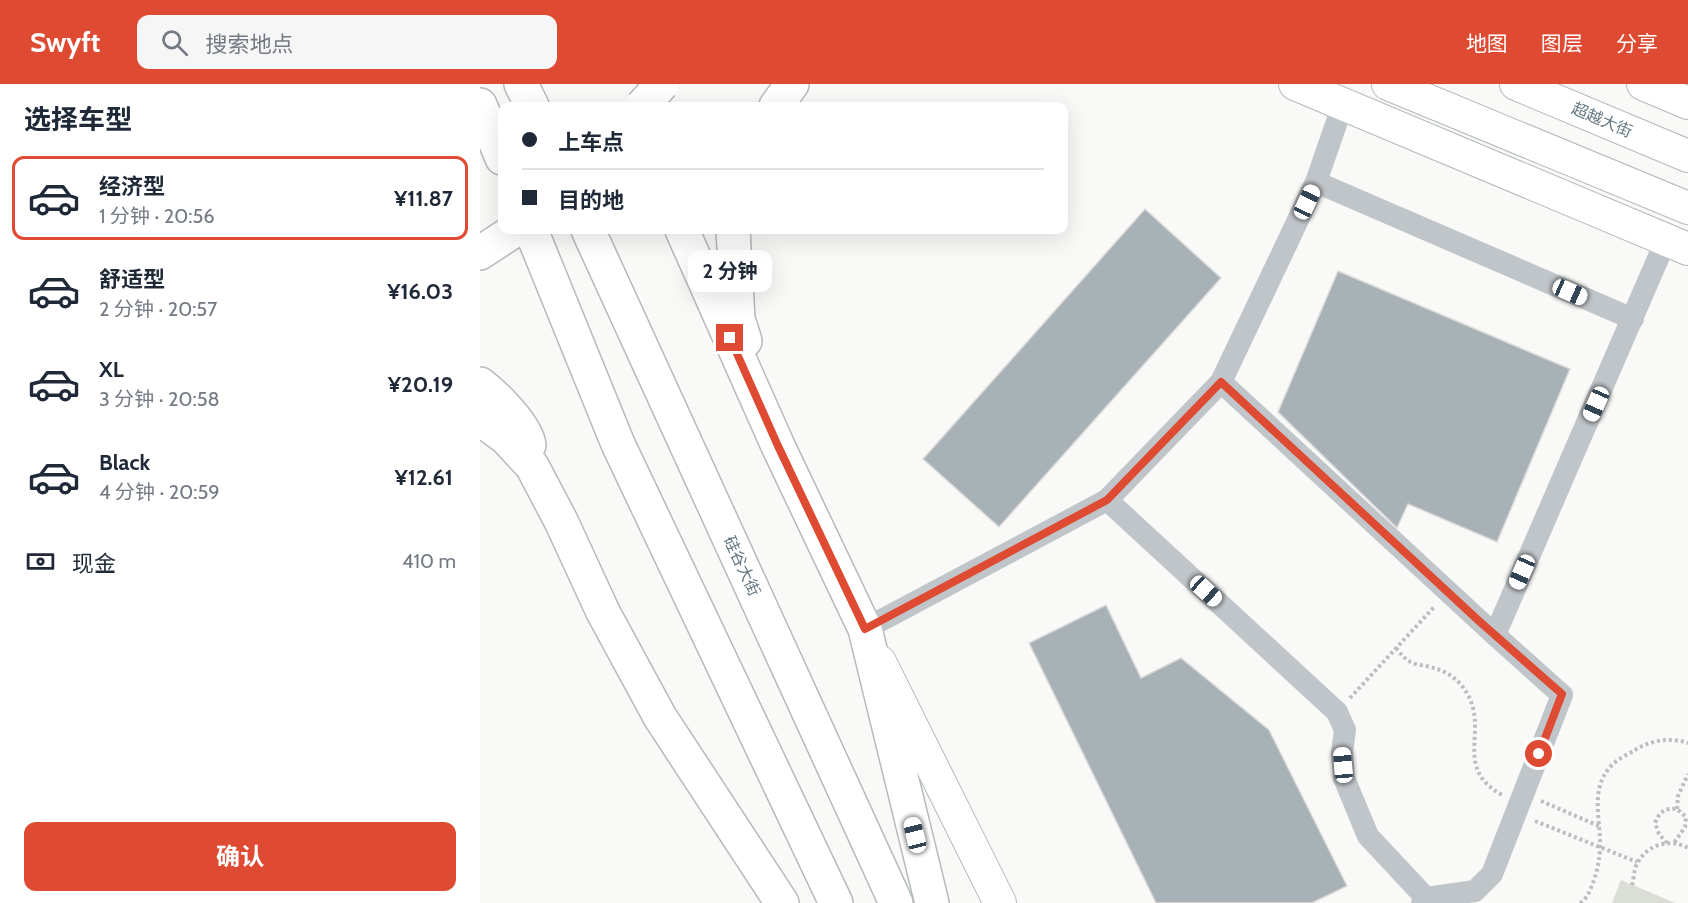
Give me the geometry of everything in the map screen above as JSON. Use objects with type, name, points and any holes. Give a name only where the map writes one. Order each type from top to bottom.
[{"type":"main road","points":[[521,84],[530,102]]},
{"type":"main road","points":[[645,102],[660,84]]},
{"type":"main road","points":[[653,102],[660,84]]},
{"type":"main road","points":[[779,102],[792,84]]},
{"type":"main road","points":[[1295,84],[1677,244]]},
{"type":"main road","points":[[1388,84],[1688,208]]},
{"type":"main road","name":"超越大街","points":[[1516,84],[1688,156]]},
{"type":"main road","points":[[1643,84],[1688,103]]},
{"type":"main road","points":[[484,114],[498,148]]},
{"type":"main road","points":[[480,253],[509,234]]},
{"type":"main road","points":[[533,234],[618,444],[836,903]]},
{"type":"main road","name":"硅谷大街","points":[[590,234],[896,903]]},
{"type":"main road","points":[[684,234],[778,446],[999,903]]},
{"type":"main road","points":[[733,234],[738,319],[778,446]]},
{"type":"main road","points":[[480,384],[514,418],[528,440],[532,466]]},
{"type":"main road","points":[[480,419],[506,438],[532,466],[561,521],[603,612],[660,717],[782,903]]},
{"type":"main road","points":[[865,629],[932,903]]},
{"type":"street","points":[[865,629],[1107,500],[1221,382],[1316,182],[1343,104]]},
{"type":"street","points":[[1316,182],[1633,320]]},
{"type":"street","points":[[1495,635],[1633,320],[1677,244]]},
{"type":"street","points":[[1107,500],[1337,711],[1345,730],[1342,752],[1344,778],[1368,836],[1424,900],[1475,891],[1492,874],[1562,694],[1221,382]]},
{"type":"path","points":[[1337,711],[1448,592]]},
{"type":"path","points":[[1396,648],[1413,664],[1444,671],[1456,679],[1467,693],[1474,708],[1476,771],[1494,791],[1600,846],[1637,862]]},
{"type":"path","points":[[1580,903],[1591,888],[1598,867],[1600,846],[1598,792],[1603,778],[1612,765],[1640,747],[1668,739],[1688,742]]},
{"type":"path","points":[[1677,809],[1678,796],[1688,774]]},
{"type":"path","points":[[1519,804],[1599,826]]},
{"type":"path","points":[[1667,843],[1659,834],[1655,823],[1659,813],[1667,808],[1677,809],[1686,817],[1685,827],[1674,843]]},
{"type":"path","points":[[1632,885],[1637,862],[1655,846],[1680,843],[1688,848]]},
{"type":"shaded area","points":[[1621,880],[1675,903],[1612,903]]},
{"type":"building","points":[[1145,209],[1221,278],[999,527],[923,459]]},
{"type":"building","points":[[1338,271],[1570,369],[1497,542],[1408,504],[1397,528],[1278,412]]},
{"type":"building","points":[[1106,605],[1141,678],[1181,658],[1269,730],[1347,886],[1312,903],[1156,903],[1029,643]]},
{"type":"route","points":[[730,338],[778,446],[865,629],[1107,500],[1221,382],[1479,621],[1562,694],[1539,754]]}]
